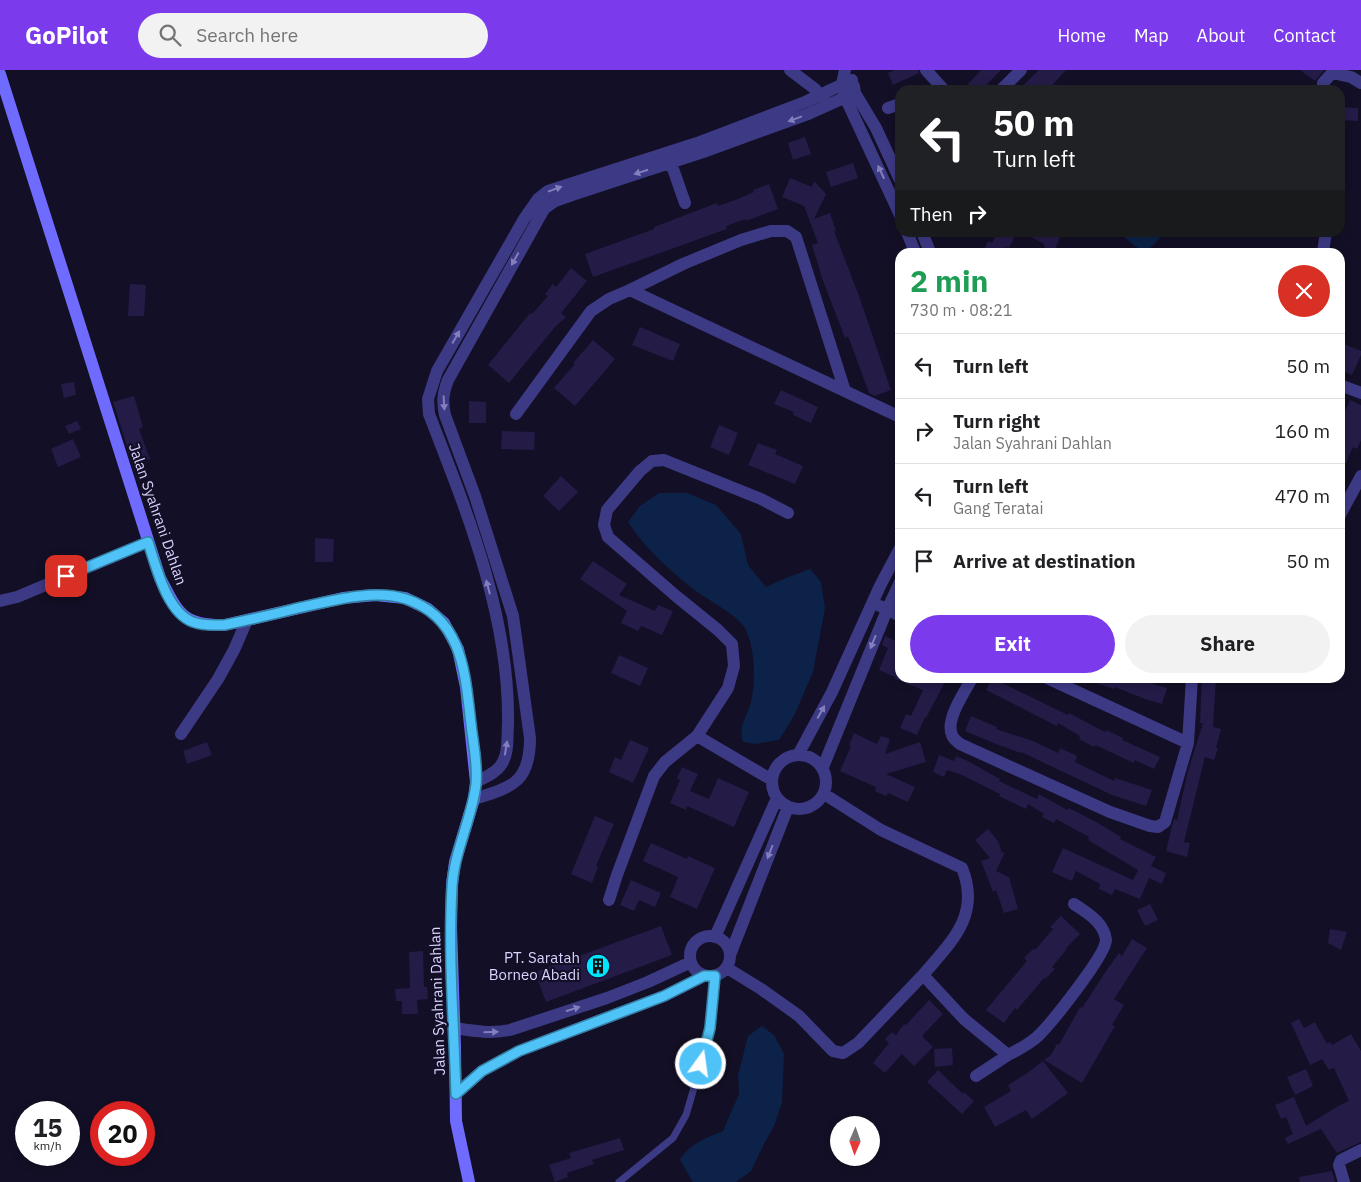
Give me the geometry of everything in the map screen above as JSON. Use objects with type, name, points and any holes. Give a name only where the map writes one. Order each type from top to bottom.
[{"type":"street","points":[[790,70],[820,94],[828,105]]},
{"type":"street","points":[[926,70],[938,85]]},
{"type":"street","points":[[1006,85],[1021,70]]},
{"type":"street","points":[[1323,85],[1330,72],[1361,83]]},
{"type":"street","name":"Jalan Syahrani Dahlan","points":[[0,74],[148,542],[160,578],[176,610],[191,622],[206,625],[224,625],[343,598],[375,595],[405,598],[428,609],[444,623],[458,649],[466,686],[476,782],[474,799],[455,862],[450,927],[456,1121],[469,1182]]},
{"type":"street","points":[[476,782],[492,774],[502,765],[507,749],[508,704],[497,619],[472,529],[429,414],[428,399],[436,371],[524,219],[538,199],[548,191],[698,143],[805,102],[848,82]]},
{"type":"street","points":[[474,799],[510,786],[519,779],[526,768],[530,756],[530,738],[513,616],[475,496],[442,403],[443,393],[448,380],[544,209],[555,201],[572,194],[808,114],[828,105],[848,82]]},
{"type":"street","points":[[848,82],[876,128],[895,169]]},
{"type":"street","points":[[848,82],[895,202]]},
{"type":"street","points":[[670,162],[685,203]]},
{"type":"street","points":[[516,414],[592,311],[609,299],[683,264],[741,240],[770,231],[787,231],[796,237],[845,391]]},
{"type":"street","points":[[630,290],[895,415]]},
{"type":"street","points":[[1345,386],[1361,393]]},
{"type":"street","points":[[609,900],[654,776],[665,762],[697,736],[728,688],[734,666],[732,644],[608,537],[604,525],[606,510],[640,471],[652,461],[664,460],[761,499],[788,514]]},
{"type":"street","points":[[1345,506],[1361,476]]},
{"type":"street","points":[[0,601],[17,597],[148,542]]},
{"type":"street","points":[[798,755],[832,692],[895,558]]},
{"type":"street","points":[[880,586],[895,590]]},
{"type":"street","points":[[822,767],[887,610],[895,596]]},
{"type":"street","points":[[874,602],[895,614]]},
{"type":"street","points":[[181,734],[218,679],[234,650],[247,620]]},
{"type":"street","points":[[969,683],[952,717],[950,726],[952,737],[960,744],[1110,812],[1158,827],[1165,822],[1188,743],[1192,683]]},
{"type":"street","points":[[1058,683],[1188,743]]},
{"type":"street","points":[[508,722],[527,720]]},
{"type":"street","points":[[697,736],[772,780]]},
{"type":"street","points":[[798,755],[812,758],[822,767],[827,780],[824,794],[815,804],[802,809],[788,807],[777,798],[773,791],[772,780],[779,764],[788,757],[798,755]]},
{"type":"street","points":[[709,976],[696,970],[691,962],[690,955],[695,944],[707,937],[715,937],[725,943],[728,962],[799,1016],[833,1051],[843,1052],[858,1043],[924,975],[954,938],[968,912],[967,879],[962,868],[881,830],[824,794]]},
{"type":"street","points":[[715,937],[777,798]]},
{"type":"street","points":[[456,1094],[482,1071],[519,1051],[664,996],[709,976],[720,974],[728,962],[788,807]]},
{"type":"street","points":[[976,1076],[1038,1036],[1088,974],[1106,944],[1106,937],[1100,924],[1074,904]]},
{"type":"street","points":[[454,1028],[484,1033],[510,1030],[607,998],[691,962]]},
{"type":"street","points":[[924,975],[964,1019],[1008,1055]]},
{"type":"street","points":[[510,1030],[519,1051]]},
{"type":"street","points":[[1344,1182],[1339,1165],[1341,1160],[1361,1150]]},
{"type":"lane","points":[[619,1182],[673,1138],[686,1115],[706,1046],[709,976]]},
{"type":"water","points":[[1124,237],[1161,237],[1150,248],[1138,248]]},
{"type":"water","points":[[659,493],[687,493],[716,505],[741,534],[748,565],[766,587],[810,569],[821,582],[825,608],[813,672],[794,716],[779,740],[755,744],[743,742],[742,726],[751,702],[754,675],[753,656],[749,638],[742,624],[674,573],[649,549],[628,522],[640,506]]},
{"type":"water","points":[[762,1026],[774,1035],[784,1054],[782,1102],[775,1124],[751,1171],[736,1182],[693,1182],[680,1160],[693,1146],[723,1131],[739,1094],[738,1075],[748,1036]]},
{"type":"building","points":[[895,70],[918,70],[919,73],[893,85],[888,73]]},
{"type":"building","points":[[981,70],[1001,70],[986,85],[968,84]]},
{"type":"building","points":[[1039,70],[1066,70],[1052,85],[1023,85]]},
{"type":"building","points":[[1300,70],[1324,70],[1315,81]]},
{"type":"building","points":[[1345,107],[1358,108],[1358,121],[1345,120]]},
{"type":"building","points":[[805,137],[811,154],[793,160],[788,143]]},
{"type":"building","points":[[853,163],[858,178],[831,187],[826,172]]},
{"type":"building","points":[[790,178],[812,187],[814,181],[826,194],[814,219],[830,213],[836,231],[834,231],[859,296],[891,390],[875,396],[869,393],[848,336],[845,338],[822,278],[812,245],[818,243],[804,206],[782,197]]},
{"type":"building","points":[[769,184],[778,209],[726,226],[727,229],[593,277],[585,254],[654,229],[654,227],[717,203],[718,206],[738,199],[754,192],[753,190]]},
{"type":"building","points":[[995,237],[1014,237],[1009,248],[985,248],[988,241],[992,243]]},
{"type":"building","points":[[1031,237],[1060,237],[1056,248],[1045,248],[1044,244]]},
{"type":"building","points":[[571,268],[587,281],[561,313],[566,317],[555,327],[509,383],[488,365],[530,313],[532,314],[548,296],[545,294],[553,284],[556,287]]},
{"type":"building","points":[[130,284],[146,285],[144,316],[128,316]]},
{"type":"building","points":[[640,327],[680,344],[673,361],[632,345]]},
{"type":"building","points":[[593,340],[615,359],[575,406],[554,388]]},
{"type":"building","points":[[1345,344],[1361,351],[1352,375],[1345,372]]},
{"type":"building","points":[[74,382],[76,395],[64,398],[61,384]]},
{"type":"building","points":[[781,390],[818,407],[811,423],[793,415],[794,412],[774,404]]},
{"type":"building","points":[[134,396],[143,427],[139,429],[150,459],[144,461],[149,478],[138,481],[113,402]]},
{"type":"building","points":[[1350,400],[1361,405],[1361,440],[1357,449],[1353,447],[1345,465],[1345,411]]},
{"type":"building","points":[[469,401],[486,402],[486,423],[469,423]]},
{"type":"building","points":[[77,421],[81,429],[69,434],[65,426]]},
{"type":"building","points":[[719,425],[738,433],[729,455],[710,447]]},
{"type":"building","points":[[502,431],[535,432],[534,450],[501,449]]},
{"type":"building","points":[[73,439],[81,457],[58,467],[51,449]]},
{"type":"building","points":[[758,443],[777,450],[775,454],[803,466],[795,484],[748,465]]},
{"type":"building","points":[[561,476],[578,492],[559,511],[543,496]]},
{"type":"building","points":[[315,538],[334,539],[333,562],[315,562]]},
{"type":"building","points":[[593,561],[627,584],[619,595],[655,611],[658,605],[673,611],[662,635],[641,626],[638,631],[621,623],[627,611],[580,579]]},
{"type":"building","points":[[885,636],[895,641],[895,677],[879,670],[888,648],[882,645]]},
{"type":"building","points":[[619,655],[648,668],[640,686],[611,673]]},
{"type":"building","points":[[906,683],[944,683],[917,735],[900,728],[906,714],[911,716],[923,690]]},
{"type":"building","points":[[990,683],[1002,683],[1068,715],[1069,713],[1105,732],[1106,730],[1123,738],[1122,740],[1160,757],[1154,769],[1135,760],[1134,763],[1095,745],[1094,747],[1079,739],[1080,736],[1058,723],[1057,726],[986,690]]},
{"type":"building","points":[[1096,683],[1150,683],[1167,688],[1162,704],[1115,687],[1114,689]]},
{"type":"building","points":[[1202,683],[1216,683],[1213,727],[1221,729],[1216,748],[1218,748],[1214,760],[1205,757],[1184,842],[1190,843],[1187,857],[1166,851],[1174,819],[1177,820],[1188,771],[1203,723],[1200,723]]},
{"type":"building","points":[[971,716],[997,727],[996,729],[1033,741],[1058,753],[1060,748],[1077,756],[1075,762],[1114,781],[1115,778],[1152,790],[1146,806],[1112,795],[1021,752],[965,731]]},
{"type":"building","points":[[854,733],[877,744],[881,736],[890,739],[885,754],[920,742],[926,762],[886,774],[915,787],[908,802],[888,793],[886,796],[875,791],[876,787],[840,771],[851,746],[849,745]]},
{"type":"building","points":[[630,740],[649,748],[633,783],[609,772],[615,757],[621,760]]},
{"type":"building","points":[[207,742],[212,755],[187,764],[183,751]]},
{"type":"building","points":[[939,755],[954,761],[956,756],[968,761],[1000,779],[999,781],[1037,799],[1039,794],[1067,810],[1069,808],[1098,823],[1121,837],[1120,839],[1156,857],[1151,866],[1166,873],[1162,884],[1149,878],[1140,899],[1115,889],[1112,895],[1099,889],[1100,884],[1076,871],[1072,881],[1052,872],[1063,848],[1133,880],[1138,870],[1088,840],[1089,837],[1056,819],[1054,823],[1042,817],[1044,814],[1028,804],[1026,809],[962,775],[947,770],[944,777],[933,772]]},
{"type":"building","points":[[682,767],[698,774],[690,791],[709,799],[718,778],[749,792],[734,827],[687,806],[686,810],[670,803],[680,780],[677,778]]},
{"type":"building","points":[[595,816],[614,824],[596,866],[598,867],[592,883],[571,874]]},
{"type":"building","points":[[988,829],[998,841],[1002,853],[1005,852],[996,871],[1009,877],[1018,909],[1004,913],[996,890],[993,892],[981,861],[990,858],[975,840]]},
{"type":"building","points":[[651,843],[687,859],[688,856],[715,868],[697,909],[670,897],[678,877],[643,861]]},
{"type":"building","points":[[631,880],[661,893],[655,907],[639,900],[634,911],[620,905]]},
{"type":"building","points":[[1150,904],[1158,920],[1145,926],[1137,910]]},
{"type":"building","points":[[1061,916],[1080,934],[1066,948],[1052,967],[1055,969],[1044,978],[1017,1010],[1015,1008],[1004,1023],[986,1010],[1027,961],[1024,958],[1034,948],[1035,950],[1053,929],[1050,927]]},
{"type":"building","points":[[661,926],[672,955],[546,1002],[535,972]]},
{"type":"building","points":[[1330,929],[1347,932],[1341,950],[1328,943]]},
{"type":"building","points":[[1132,939],[1147,948],[1114,999],[1124,1005],[1112,1025],[1115,1026],[1082,1083],[1044,1060],[1051,1055],[1057,1044],[1059,1045],[1080,1007],[1082,1008],[1119,953],[1122,956]]},
{"type":"building","points":[[423,951],[424,987],[427,987],[428,999],[417,1000],[418,1014],[402,1014],[402,1001],[396,1001],[395,989],[410,988],[409,952]]},
{"type":"building","points":[[929,1000],[943,1014],[922,1036],[933,1047],[914,1066],[902,1054],[885,1073],[873,1063],[889,1043],[885,1039],[892,1032],[896,1035],[904,1024],[906,1025]]},
{"type":"building","points":[[1299,1019],[1304,1028],[1315,1022],[1327,1044],[1330,1042],[1332,1045],[1351,1034],[1361,1051],[1361,1142],[1337,1153],[1321,1129],[1288,1144],[1285,1138],[1293,1134],[1286,1117],[1281,1119],[1275,1105],[1294,1097],[1306,1126],[1349,1101],[1334,1068],[1329,1070],[1322,1059],[1310,1065],[1291,1023]]},
{"type":"building","points":[[952,1048],[953,1065],[935,1067],[934,1049]]},
{"type":"building","points":[[1043,1061],[1068,1093],[1032,1119],[1026,1110],[995,1127],[984,1107],[1011,1091],[1008,1085]]},
{"type":"building","points":[[1306,1069],[1313,1086],[1295,1095],[1287,1077]]},
{"type":"building","points":[[938,1070],[963,1094],[964,1092],[974,1101],[962,1114],[927,1082]]},
{"type":"building","points":[[620,1138],[624,1150],[592,1160],[594,1164],[567,1173],[568,1177],[555,1182],[549,1165],[571,1158],[569,1153]]},
{"type":"building","points":[[1332,1171],[1335,1182],[1300,1182],[1299,1177]]},
{"type":"place","name":"PT. Saratah Borneo Abadi","points":[[598,966]]},
{"type":"route","points":[[66,576],[148,542],[160,578],[176,610],[191,622],[206,625],[224,625],[343,598],[375,595],[405,598],[428,609],[444,623],[458,649],[466,686],[476,763],[474,799],[455,862],[452,884],[450,927],[456,1094],[482,1071],[519,1051],[664,996],[704,976],[715,976],[710,1028],[701,1064]]}]
